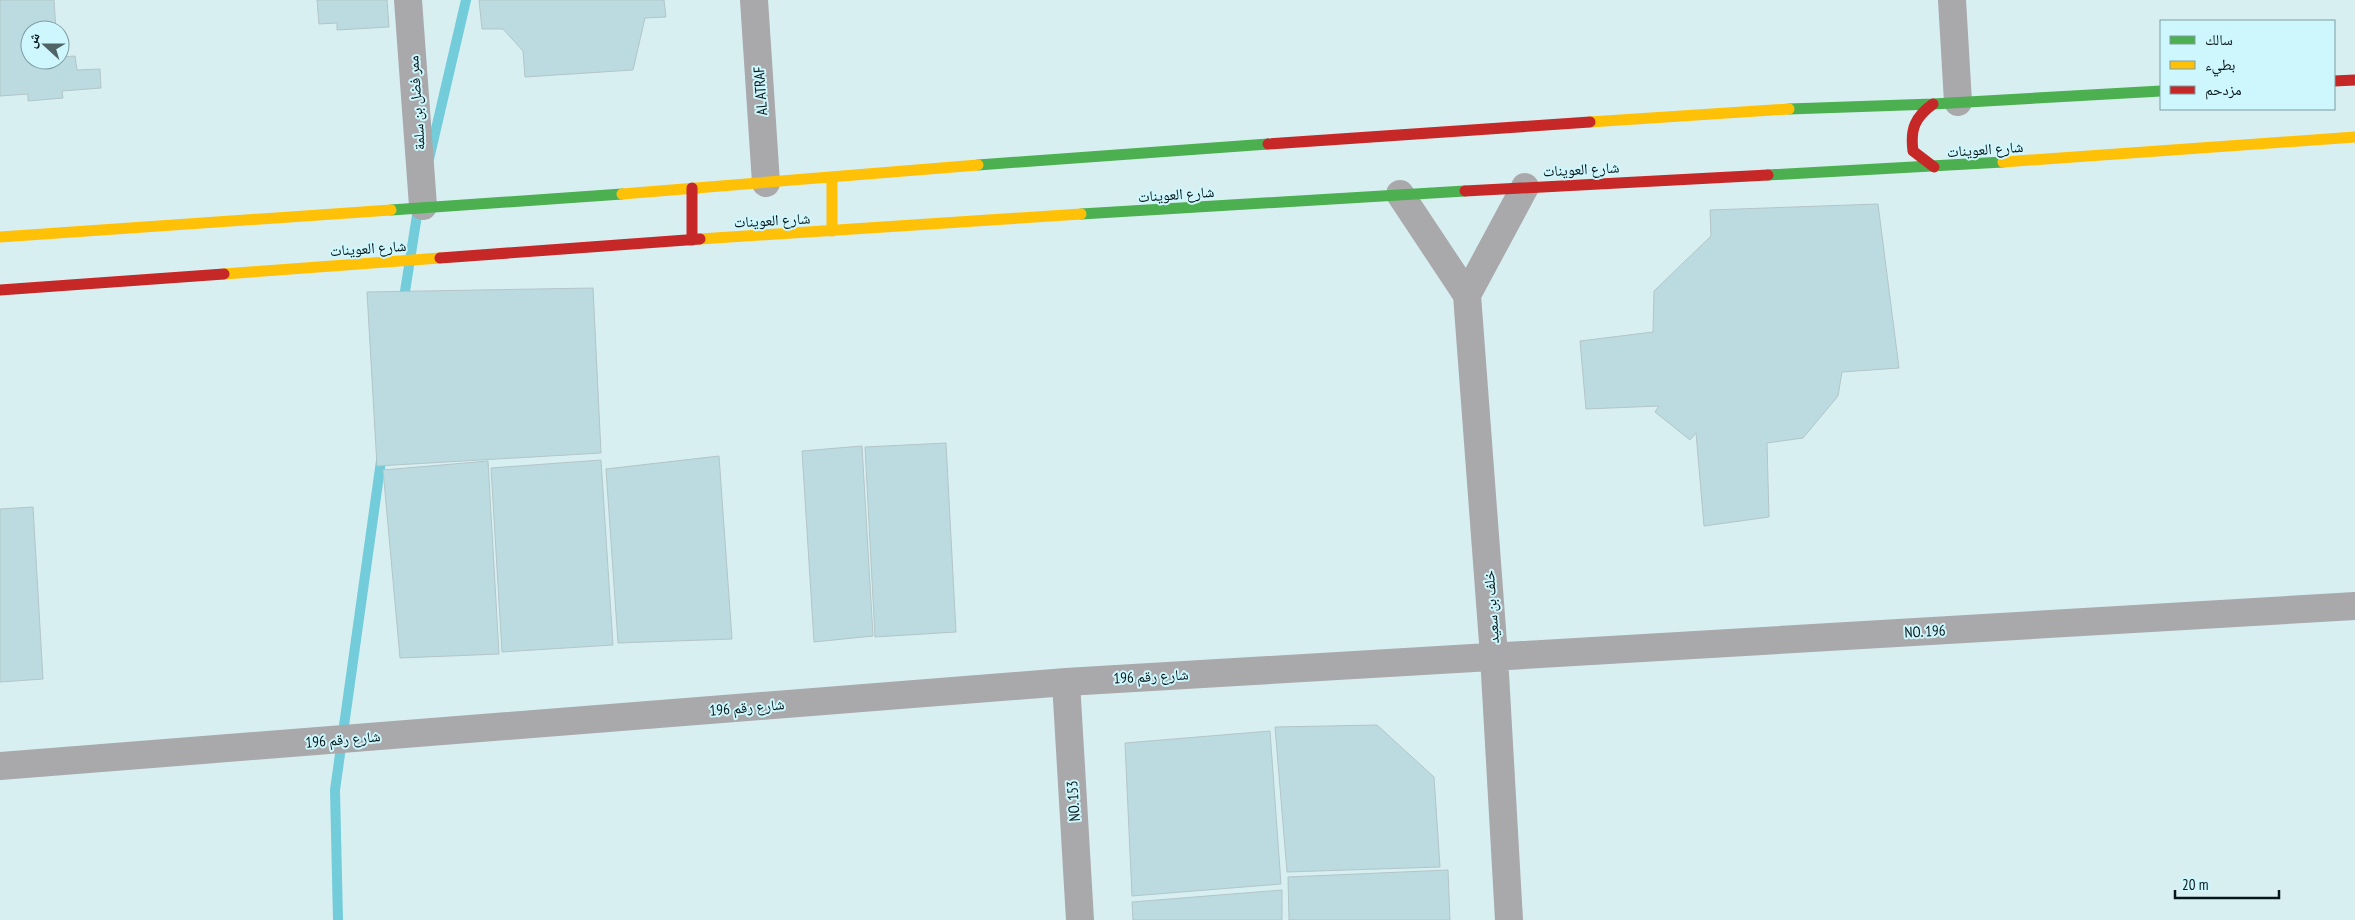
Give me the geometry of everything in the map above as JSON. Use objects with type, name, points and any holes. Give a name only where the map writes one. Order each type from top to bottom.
[{"type":"street","name":"ممر فضل بن سلمة","points":[[408,0],[423,206]]},
{"type":"street","name":"AL ATRAF","points":[[754,0],[766,182]]},
{"type":"street","points":[[1946,103],[1952,0]]},
{"type":"street","points":[[2335,81],[2355,80]]},
{"type":"street","points":[[0,238],[1512,127],[1804,108],[1946,103],[2160,91]]},
{"type":"street","points":[[1934,167],[1913,151],[1910,134],[1918,115],[1946,103]]},
{"type":"street","name":"شارع العوينات","points":[[0,290],[692,240],[1400,194],[1934,167],[2355,137]]},
{"type":"street","points":[[832,176],[832,231]]},
{"type":"street","points":[[1467,295],[1525,187]]},
{"type":"street","points":[[692,188],[692,240]]},
{"type":"street","name":"خلف بن سعيد","points":[[1400,194],[1467,295],[1494,656],[1509,920]]},
{"type":"street","name":"NO. 196","points":[[1494,656],[2355,606]]},
{"type":"street","name":"شارع رقم 196","points":[[0,766],[1066,682],[1494,656]]},
{"type":"street","name":"NO. 153","points":[[1066,682],[1080,920]]},
{"type":"building","points":[[0,0],[54,0],[55,20],[20,20],[20,70],[70,70],[70,56],[75,56],[77,70],[100,69],[101,88],[62,91],[63,98],[28,101],[28,94],[0,96]]},
{"type":"building","points":[[317,0],[387,0],[389,27],[337,30],[337,23],[319,24]]},
{"type":"building","points":[[479,0],[664,0],[666,17],[645,18],[633,70],[525,77],[523,51],[503,29],[482,29]]},
{"type":"building","points":[[1878,204],[1899,368],[1842,372],[1838,396],[1803,438],[1767,443],[1769,517],[1704,526],[1696,433],[1690,440],[1655,412],[1659,406],[1586,409],[1580,341],[1653,332],[1654,291],[1711,236],[1710,210]]},
{"type":"building","points":[[593,288],[601,453],[377,466],[367,292]]},
{"type":"building","points":[[946,443],[956,632],[875,637],[865,447]]},
{"type":"building","points":[[862,446],[873,636],[814,642],[802,451]]},
{"type":"building","points":[[719,456],[732,639],[618,643],[606,469]]},
{"type":"building","points":[[601,460],[613,645],[502,652],[491,468]]},
{"type":"building","points":[[488,461],[499,654],[400,658],[383,470]]},
{"type":"building","points":[[33,507],[43,679],[0,682],[0,509]]},
{"type":"building","points":[[1377,725],[1434,777],[1440,867],[1287,872],[1275,727]]},
{"type":"building","points":[[1270,731],[1281,884],[1132,896],[1125,743]]},
{"type":"building","points":[[1448,870],[1450,920],[1289,920],[1288,877]]},
{"type":"building","points":[[1282,890],[1282,920],[1133,920],[1132,902]]},
{"type":"waterway","points":[[429,159],[466,0]]},
{"type":"waterway","points":[[403,304],[418,209]]},
{"type":"waterway","points":[[338,920],[335,790],[382,454]]},
{"type":"traffic: fast","points":[[1789,109],[1933,104],[2160,91]]},
{"type":"traffic: fast","points":[[978,165],[1268,144]]},
{"type":"traffic: fast","points":[[1768,175],[2003,162]]},
{"type":"traffic: fast","points":[[1081,214],[1465,191]]},
{"type":"traffic: fast","points":[[391,210],[622,194]]},
{"type":"traffic: slow","points":[[1590,122],[1789,109]]},
{"type":"traffic: slow","points":[[2003,162],[2355,137]]},
{"type":"traffic: slow","points":[[622,194],[978,165]]},
{"type":"traffic: slow","points":[[832,177],[832,231]]},
{"type":"traffic: slow","points":[[0,237],[391,210]]},
{"type":"traffic: slow","points":[[700,239],[1081,214]]},
{"type":"traffic: slow","points":[[224,274],[440,258]]},
{"type":"traffic: jam","points":[[2335,81],[2355,80]]},
{"type":"traffic: jam","points":[[1933,104],[1915,124],[1912,143],[1913,151],[1934,167]]},
{"type":"traffic: jam","points":[[1268,144],[1590,122]]},
{"type":"traffic: jam","points":[[1465,191],[1768,175]]},
{"type":"traffic: jam","points":[[692,188],[692,240]]},
{"type":"traffic: jam","points":[[440,258],[700,239]]},
{"type":"traffic: jam","points":[[0,290],[224,274]]}]
